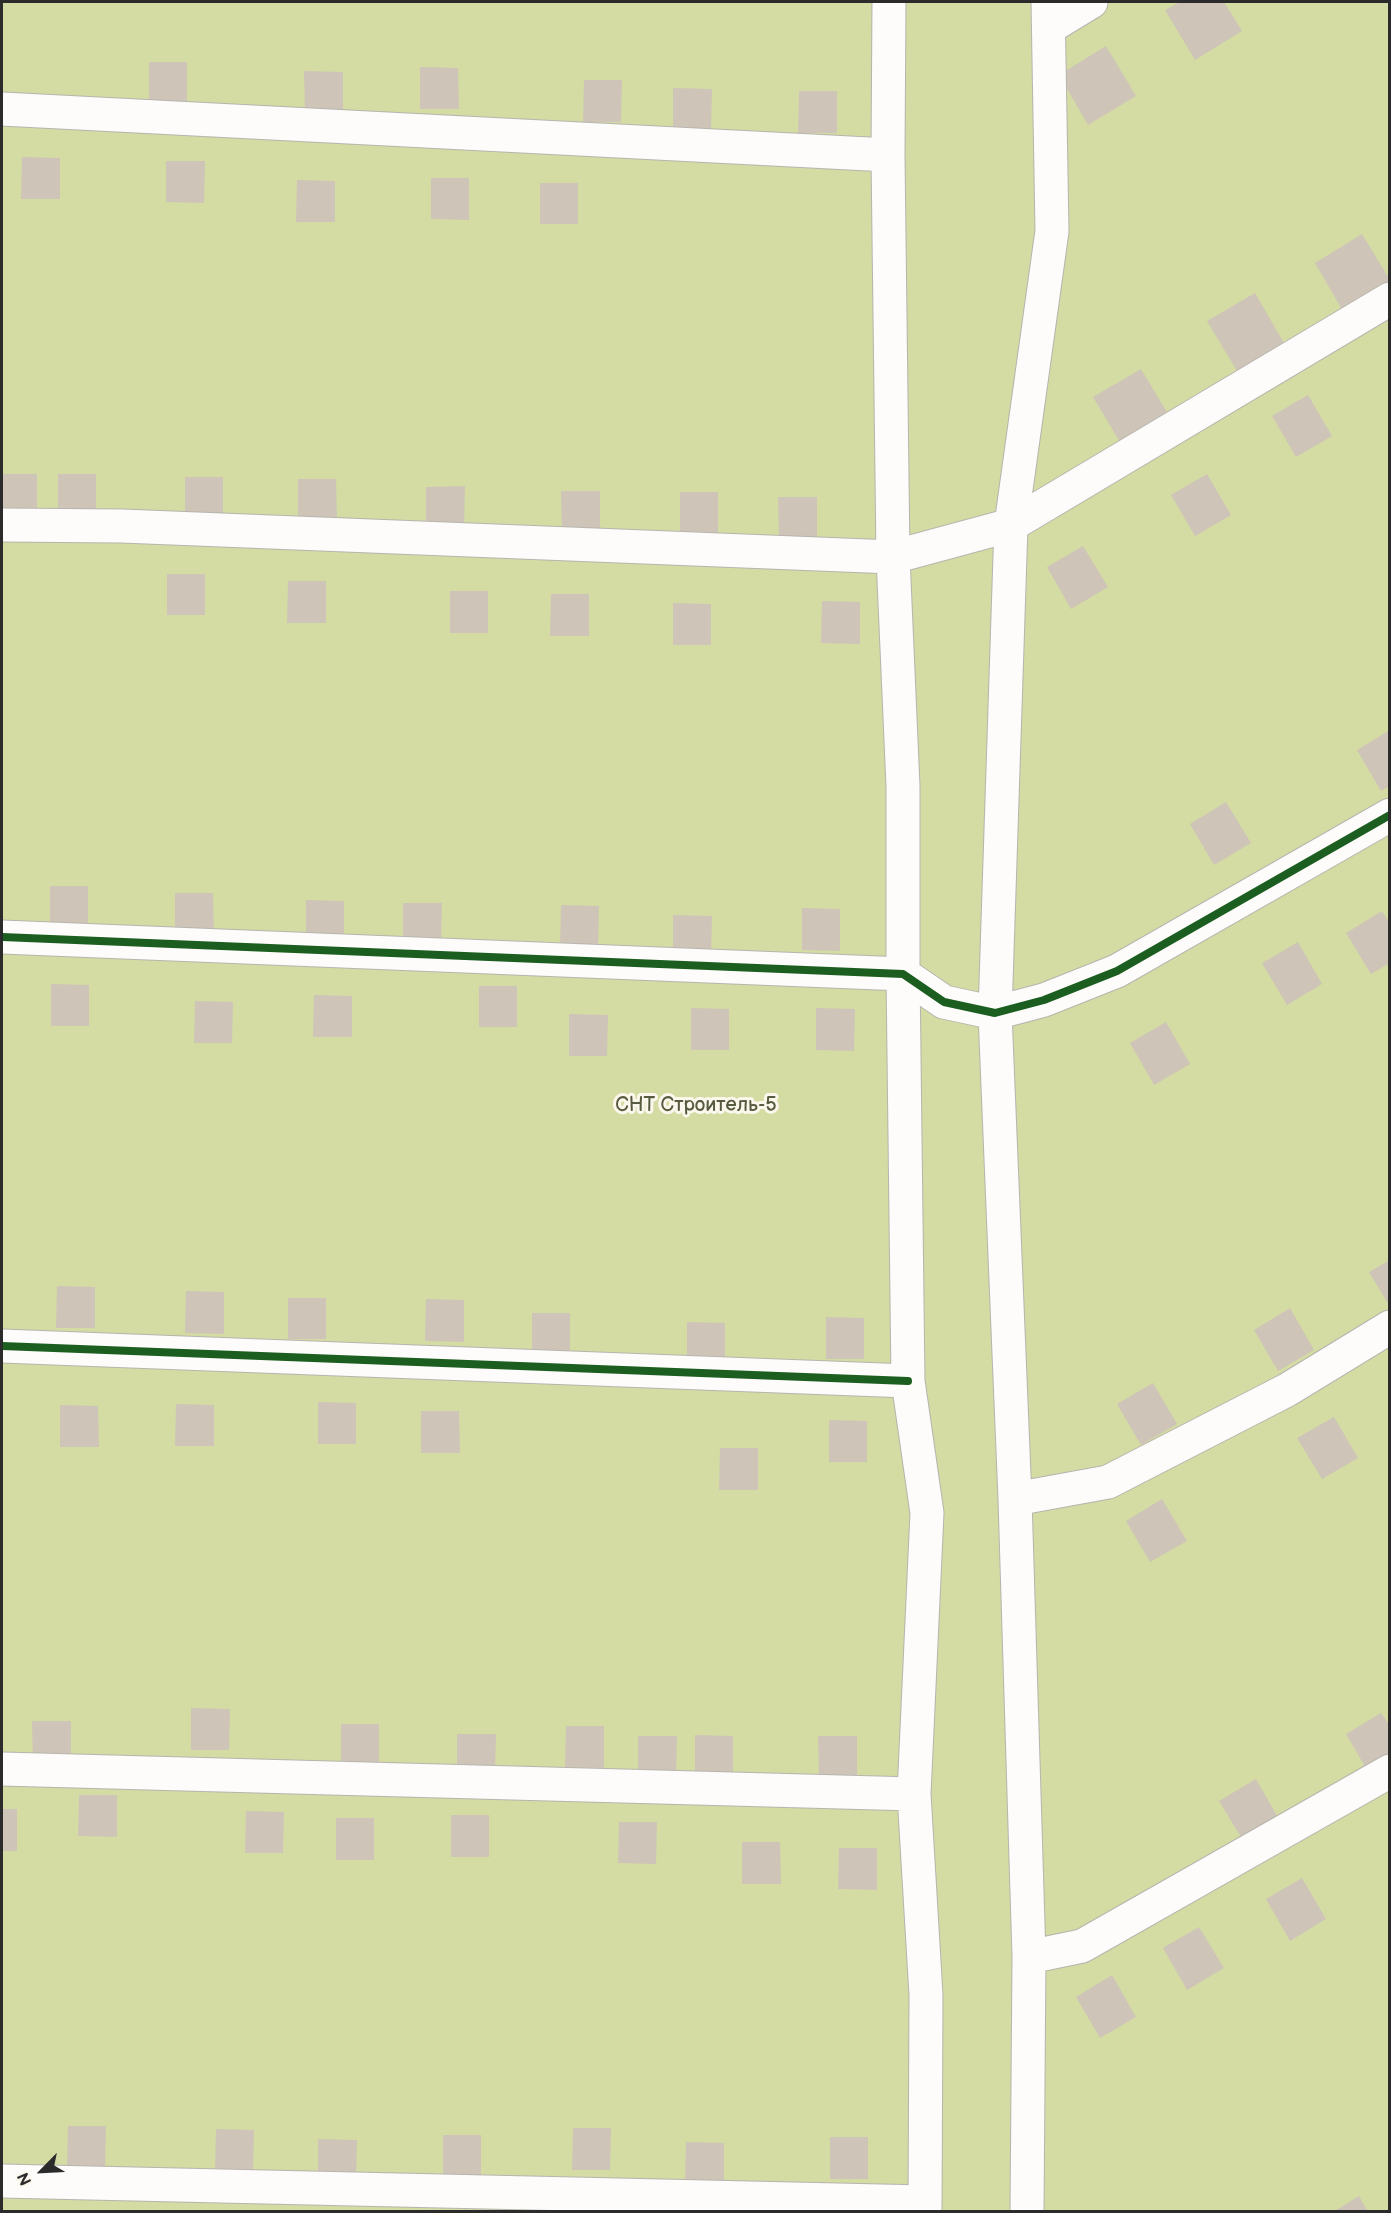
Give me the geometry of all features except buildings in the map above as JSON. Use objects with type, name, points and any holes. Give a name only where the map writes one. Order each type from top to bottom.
[{"type":"street","points":[[2,2181],[925,2207],[926,1995],[914,1794],[927,1513],[908,1380],[903,786],[893,557],[888,155],[889,2]]},
{"type":"street","points":[[1027,2211],[1029,1957],[1015,1498],[995,1013],[1011,525],[1052,231],[1049,14],[1091,2]]},
{"type":"street","points":[[2,109],[888,155]]},
{"type":"street","points":[[2,525],[122,526],[893,557],[1011,525],[1389,299]]},
{"type":"street","points":[[2,937],[903,974],[944,1002],[995,1013],[1044,1000],[1117,971],[1389,815]]},
{"type":"street","points":[[1015,1498],[1108,1482],[1287,1390],[1389,1327]]},
{"type":"street","points":[[2,1346],[908,1380]]},
{"type":"street","points":[[2,1769],[914,1794]]},
{"type":"street","points":[[1029,1957],[1082,1947],[1389,1771]]},
{"type":"green space","name":"СНТ Строитель-5","points":[[2,2],[1389,2],[1389,2211],[2,2211]]},
{"type":"cycle path","points":[[2,937],[903,974],[944,1002],[995,1013],[1044,1000],[1117,971],[1390,815]]},
{"type":"cycle path","points":[[2,1346],[908,1381]]}]
